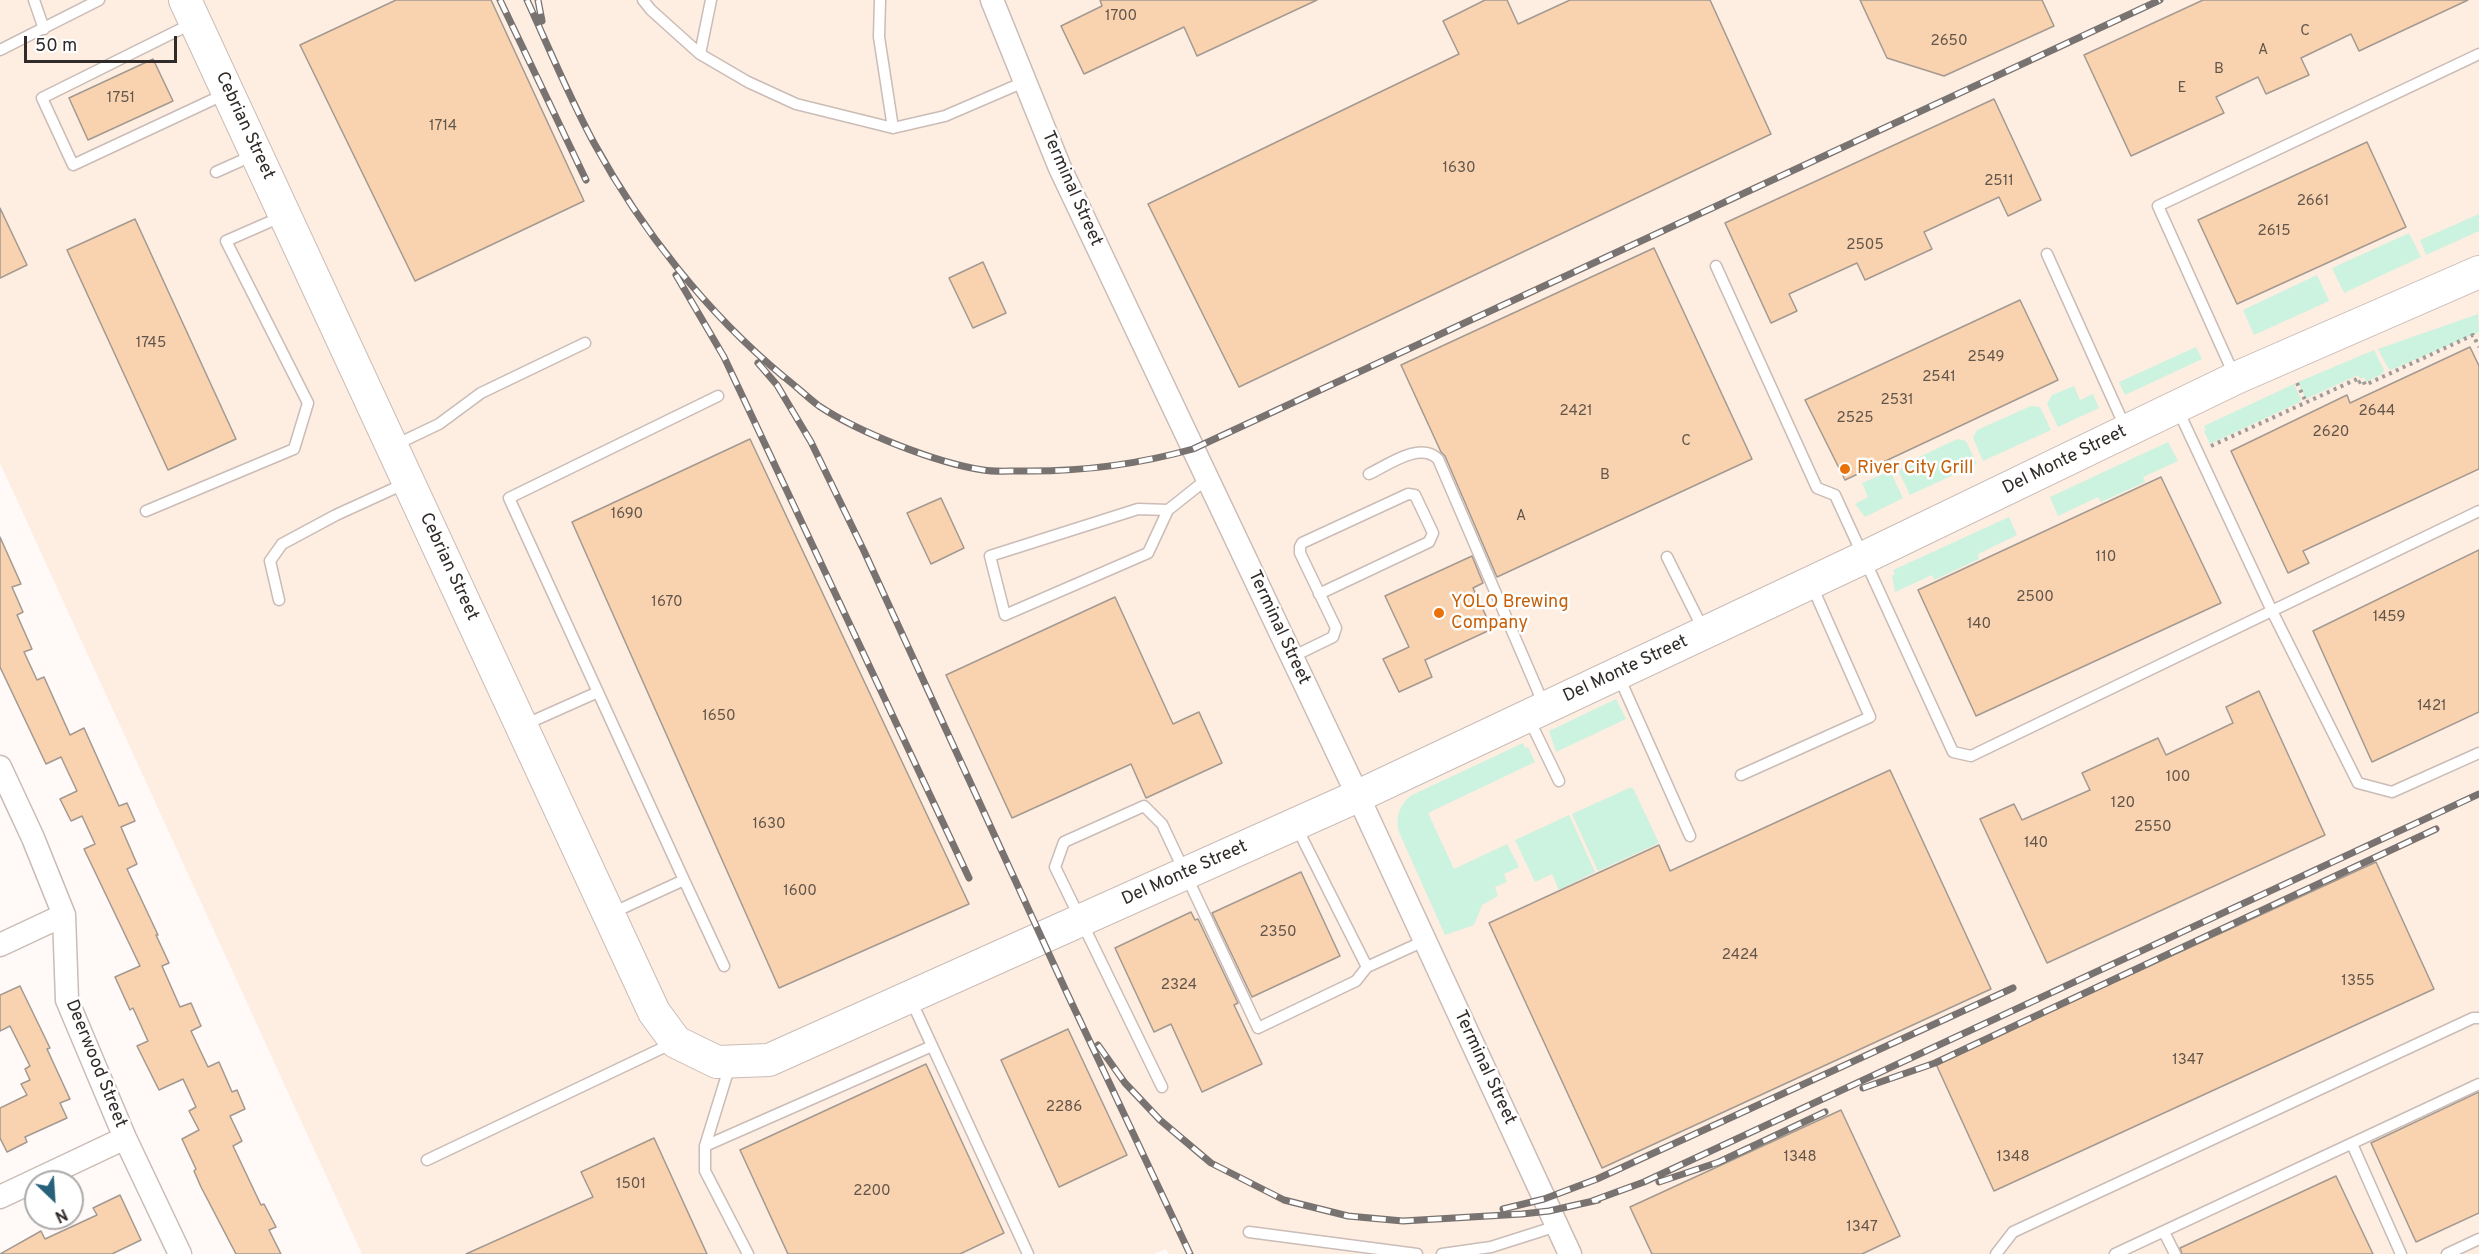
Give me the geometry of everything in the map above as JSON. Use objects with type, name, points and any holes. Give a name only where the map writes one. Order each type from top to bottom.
[{"type":"street","name":"Terminal Street","points":[[992,0],[1060,168],[1358,796],[1570,1254]]},
{"type":"street","name":"Cebrian Street","points":[[190,11],[654,1012],[676,1042],[717,1062],[769,1060]]},
{"type":"street","name":"Del Monte Street","points":[[769,1060],[1358,796],[1863,558],[2236,378],[2479,272]]},
{"type":"street","name":"Deerwood Street","points":[[0,767],[33,838],[64,915],[68,1000],[125,1138],[180,1254]]},
{"type":"street","points":[[0,945],[64,915]]},
{"type":"street","points":[[0,1197],[125,1138]]},
{"type":"lane","points":[[34,0],[44,29]]},
{"type":"lane","points":[[0,50],[99,0]]},
{"type":"lane","points":[[643,0],[700,54],[748,82],[796,104],[893,128],[945,116],[1024,82]]},
{"type":"lane","points":[[700,54],[711,0]]},
{"type":"lane","points":[[880,0],[879,37],[893,128]]},
{"type":"lane","points":[[190,11],[42,98],[73,165],[228,93]]},
{"type":"lane","points":[[2236,378],[2158,206],[2479,54]]},
{"type":"lane","points":[[216,172],[258,154]]},
{"type":"lane","points":[[146,511],[294,449],[308,403],[226,241],[286,215]]},
{"type":"lane","points":[[2047,254],[2127,432]]},
{"type":"lane","points":[[1716,266],[1817,489],[1835,495],[1953,752],[1971,756],[2479,511]]},
{"type":"lane","points":[[392,446],[439,424],[481,393],[585,343]]},
{"type":"lane","points":[[718,396],[509,498],[724,966]]},
{"type":"lane","points":[[2177,407],[2272,611],[2358,783],[2392,792],[2479,753]]},
{"type":"lane","points":[[1369,474],[1419,451],[1431,453],[1438,459],[1537,712],[1559,781]]},
{"type":"lane","points":[[1168,510],[1138,509],[990,556],[1005,615],[1148,553],[1168,510],[1207,479]]},
{"type":"lane","points":[[279,600],[270,561],[282,544],[336,515],[409,482]]},
{"type":"lane","points":[[1292,657],[1333,638],[1336,634],[1336,628],[1319,594],[1300,553],[1302,543],[1408,494],[1414,495],[1432,533],[1429,542],[1319,594]]},
{"type":"lane","points":[[1667,557],[1705,632]]},
{"type":"lane","points":[[1741,775],[1870,717],[1810,583]]},
{"type":"lane","points":[[1618,674],[1690,836]]},
{"type":"lane","points":[[522,726],[598,692]]},
{"type":"lane","points":[[1162,1087],[1079,921],[1055,867],[1064,842],[1144,806],[1162,824],[1258,1028],[1356,981],[1367,967],[1424,941]]},
{"type":"lane","points":[[1296,824],[1367,967]]},
{"type":"lane","points":[[609,914],[684,880]]},
{"type":"lane","points":[[909,997],[1028,1254]]},
{"type":"lane","points":[[1996,1254],[2013,1232],[2473,1018],[2479,1018]]},
{"type":"lane","points":[[427,1160],[676,1042]]},
{"type":"lane","points":[[705,1146],[932,1046]]},
{"type":"lane","points":[[731,1061],[705,1146],[705,1171],[748,1254]]},
{"type":"lane","points":[[2115,1254],[2479,1084]]},
{"type":"lane","points":[[2352,1143],[2401,1254]]},
{"type":"lane","points":[[1442,1254],[1492,1250],[1557,1226]]},
{"type":"lane","points":[[1249,1232],[1417,1254]]},
{"type":"lane","points":[[2164,1232],[2175,1254]]},
{"type":"lane","points":[[2446,1254],[2479,1239]]},
{"type":"path","points":[[2211,446],[2356,379],[2358,382],[2363,380],[2365,385],[2473,334],[2479,347]]},
{"type":"path","points":[[2297,383],[2306,402]]},
{"type":"shaded area","points":[[0,0],[2479,0],[2479,1254],[1169,1254],[1166,1249],[1154,1254],[362,1254],[0,463]]},
{"type":"green space","points":[[2479,214],[2479,231],[2426,255],[2420,240]]},
{"type":"green space","points":[[2409,233],[2421,257],[2344,293],[2332,268]]},
{"type":"green space","points":[[2317,275],[2329,301],[2254,335],[2243,310]]},
{"type":"green space","points":[[2478,314],[2479,332],[2391,370],[2378,349]]},
{"type":"green space","points":[[2196,347],[2202,359],[2125,395],[2119,382]]},
{"type":"green space","points":[[2374,350],[2384,370],[2382,374],[2366,382],[2364,377],[2360,379],[2358,375],[2308,398],[2305,397],[2298,382]]},
{"type":"green space","points":[[2294,384],[2301,399],[2300,402],[2210,444],[2204,426]]},
{"type":"green space","points":[[2074,386],[2080,400],[2093,394],[2099,408],[2058,427],[2047,404],[2052,395]]},
{"type":"green space","points":[[2031,406],[2040,407],[2051,430],[1983,461],[1973,438],[1977,430]]},
{"type":"green space","points":[[1957,439],[1966,441],[1977,464],[1910,495],[1899,472],[1905,464]]},
{"type":"green space","points":[[2168,442],[2178,461],[2143,477],[2145,482],[2101,502],[2098,497],[2058,516],[2050,497]]},
{"type":"green space","points":[[1883,474],[1892,475],[1903,498],[1865,517],[1855,504],[1868,497],[1862,483]]},
{"type":"green space","points":[[2009,517],[2017,535],[1978,554],[1979,559],[1934,580],[1932,575],[1895,592],[1893,570]]},
{"type":"green space","points":[[1616,699],[1626,719],[1556,752],[1549,731]]},
{"type":"green space","points":[[1523,743],[1525,748],[1528,747],[1535,762],[1428,813],[1454,869],[1507,844],[1519,867],[1504,874],[1507,882],[1495,887],[1498,896],[1482,905],[1474,925],[1445,935],[1399,832],[1397,822],[1399,812],[1410,796]]},
{"type":"green space","points":[[1633,788],[1659,843],[1598,871],[1572,814]]},
{"type":"green space","points":[[1569,815],[1595,872],[1559,890],[1552,874],[1535,882],[1515,840]]},
{"type":"building","points":[[396,0],[491,0],[584,201],[415,281],[300,45]]},
{"type":"building","points":[[1100,0],[1317,0],[1197,56],[1184,27],[1084,74],[1061,26],[1102,6]]},
{"type":"building","points":[[1485,0],[1507,0],[1518,24],[1570,0],[1710,0],[1771,134],[1239,387],[1148,204],[1459,54],[1443,21]]},
{"type":"building","points":[[1860,0],[2042,0],[2054,26],[1944,76],[1887,58]]},
{"type":"building","points":[[2203,0],[2468,0],[2359,51],[2351,34],[2301,58],[2309,75],[2266,94],[2258,77],[2216,97],[2224,113],[2131,156],[2084,55]]},
{"type":"building","points":[[153,59],[173,101],[88,140],[69,98]]},
{"type":"building","points":[[1994,99],[2041,200],[2008,216],[1999,197],[1924,232],[1932,249],[1865,280],[1857,263],[1789,294],[1797,311],[1771,323],[1725,223]]},
{"type":"building","points":[[2367,142],[2406,227],[2237,304],[2198,220]]},
{"type":"building","points":[[0,208],[27,265],[0,278]]},
{"type":"building","points":[[135,219],[236,439],[168,470],[67,250]]},
{"type":"building","points":[[1654,248],[1752,459],[1497,577],[1445,456],[1441,452],[1401,365]]},
{"type":"building","points":[[983,262],[1006,313],[973,328],[949,278]]},
{"type":"building","points":[[2020,300],[2058,380],[1845,480],[1805,400]]},
{"type":"building","points":[[2470,347],[2479,366],[2479,469],[2303,551],[2309,563],[2288,573],[2231,451],[2347,395],[2350,403]]},
{"type":"building","points":[[750,439],[969,904],[779,988],[572,522]]},
{"type":"building","points":[[2161,477],[2221,603],[1976,716],[1918,590]]},
{"type":"building","points":[[941,498],[964,548],[931,564],[907,513]]},
{"type":"building","points":[[0,537],[21,584],[12,587],[23,612],[17,615],[32,649],[24,652],[37,680],[44,677],[70,735],[84,728],[119,806],[127,803],[135,821],[121,827],[137,864],[127,869],[169,963],[162,966],[180,1007],[191,1003],[201,1026],[191,1031],[208,1067],[219,1062],[232,1092],[237,1090],[245,1109],[230,1116],[242,1141],[233,1146],[261,1205],[264,1204],[276,1227],[269,1230],[281,1254],[236,1254],[201,1187],[194,1171],[196,1169],[182,1139],[199,1130],[189,1111],[196,1107],[183,1079],[159,1090],[137,1046],[148,1041],[115,977],[140,966],[84,849],[95,844],[82,816],[71,821],[60,799],[77,791],[61,757],[46,764],[0,667]]},
{"type":"building","points":[[2479,550],[2479,712],[2372,762],[2313,631]]},
{"type":"building","name":"YOLO Brewing Company","points":[[1472,556],[1483,583],[1473,588],[1492,629],[1425,660],[1432,677],[1399,692],[1383,659],[1409,647],[1385,596]]},
{"type":"building","points":[[1115,597],[1173,724],[1199,712],[1222,763],[1146,798],[1131,764],[1012,818],[946,675]]},
{"type":"building","points":[[2259,691],[2325,835],[2047,963],[1980,819],[2014,804],[2022,820],[2090,790],[2082,773],[2158,738],[2166,755],[2233,723],[2226,707]]},
{"type":"building","points":[[1890,770],[1991,989],[1602,1168],[1489,923],[1659,845],[1670,871]]},
{"type":"building","points":[[2376,862],[2434,989],[1994,1191],[1936,1064]]},
{"type":"building","points":[[1301,872],[1340,956],[1252,997],[1212,913]]},
{"type":"building","points":[[1191,912],[1195,920],[1198,919],[1238,1003],[1234,1005],[1262,1064],[1202,1092],[1171,1024],[1154,1032],[1115,948]]},
{"type":"building","points":[[20,986],[50,1048],[47,1049],[70,1099],[60,1103],[67,1118],[25,1137],[27,1142],[7,1152],[0,1138],[0,1108],[27,1095],[21,1084],[30,1080],[25,1069],[30,1066],[10,1026],[0,1031],[0,995]]},
{"type":"building","points":[[1068,1029],[1127,1155],[1059,1187],[1001,1060]]},
{"type":"building","points":[[926,1064],[1004,1233],[960,1254],[788,1254],[740,1150]]},
{"type":"building","points":[[2479,1092],[2479,1213],[2416,1242],[2371,1143]]},
{"type":"building","points":[[1841,1110],[1900,1236],[1862,1254],[1652,1254],[1630,1207]]},
{"type":"building","points":[[654,1138],[707,1254],[466,1254],[593,1197],[581,1172]]},
{"type":"building","points":[[2336,1176],[2373,1254],[2182,1254],[2180,1248]]},
{"type":"building","points":[[120,1195],[141,1240],[112,1254],[0,1254],[41,1231],[45,1239],[64,1230],[84,1230],[84,1221],[97,1215],[93,1208]]},
{"type":"railway","points":[[500,0],[586,180]]},
{"type":"railway","points":[[527,0],[576,108],[613,176],[633,208],[678,269],[729,326],[784,377],[835,416],[921,454],[987,471],[1063,470],[1107,466],[1193,449],[2160,0]]},
{"type":"railway","points":[[538,0],[542,21]]},
{"type":"railway","points":[[676,275],[724,357],[969,878]]},
{"type":"railway","points":[[758,363],[777,385],[811,442],[864,551],[1066,991],[1190,1254]]},
{"type":"railway","points":[[1592,1201],[1644,1182],[2479,794]]},
{"type":"railway","points":[[1863,1088],[1935,1063],[2436,829]]},
{"type":"railway","points":[[1503,1209],[1544,1199],[1597,1179],[2013,988]]},
{"type":"railway","points":[[1098,1045],[1125,1083],[1160,1120],[1211,1163],[1284,1200],[1348,1216],[1403,1221],[1522,1214],[1549,1211],[1598,1200]]},
{"type":"railway","points":[[1659,1182],[1719,1162],[1825,1112]]},
{"type":"place","name":"River City Grill","points":[[1845,469]]},
{"type":"place","name":"YOLO Brewing Company","points":[[1439,613]]}]
